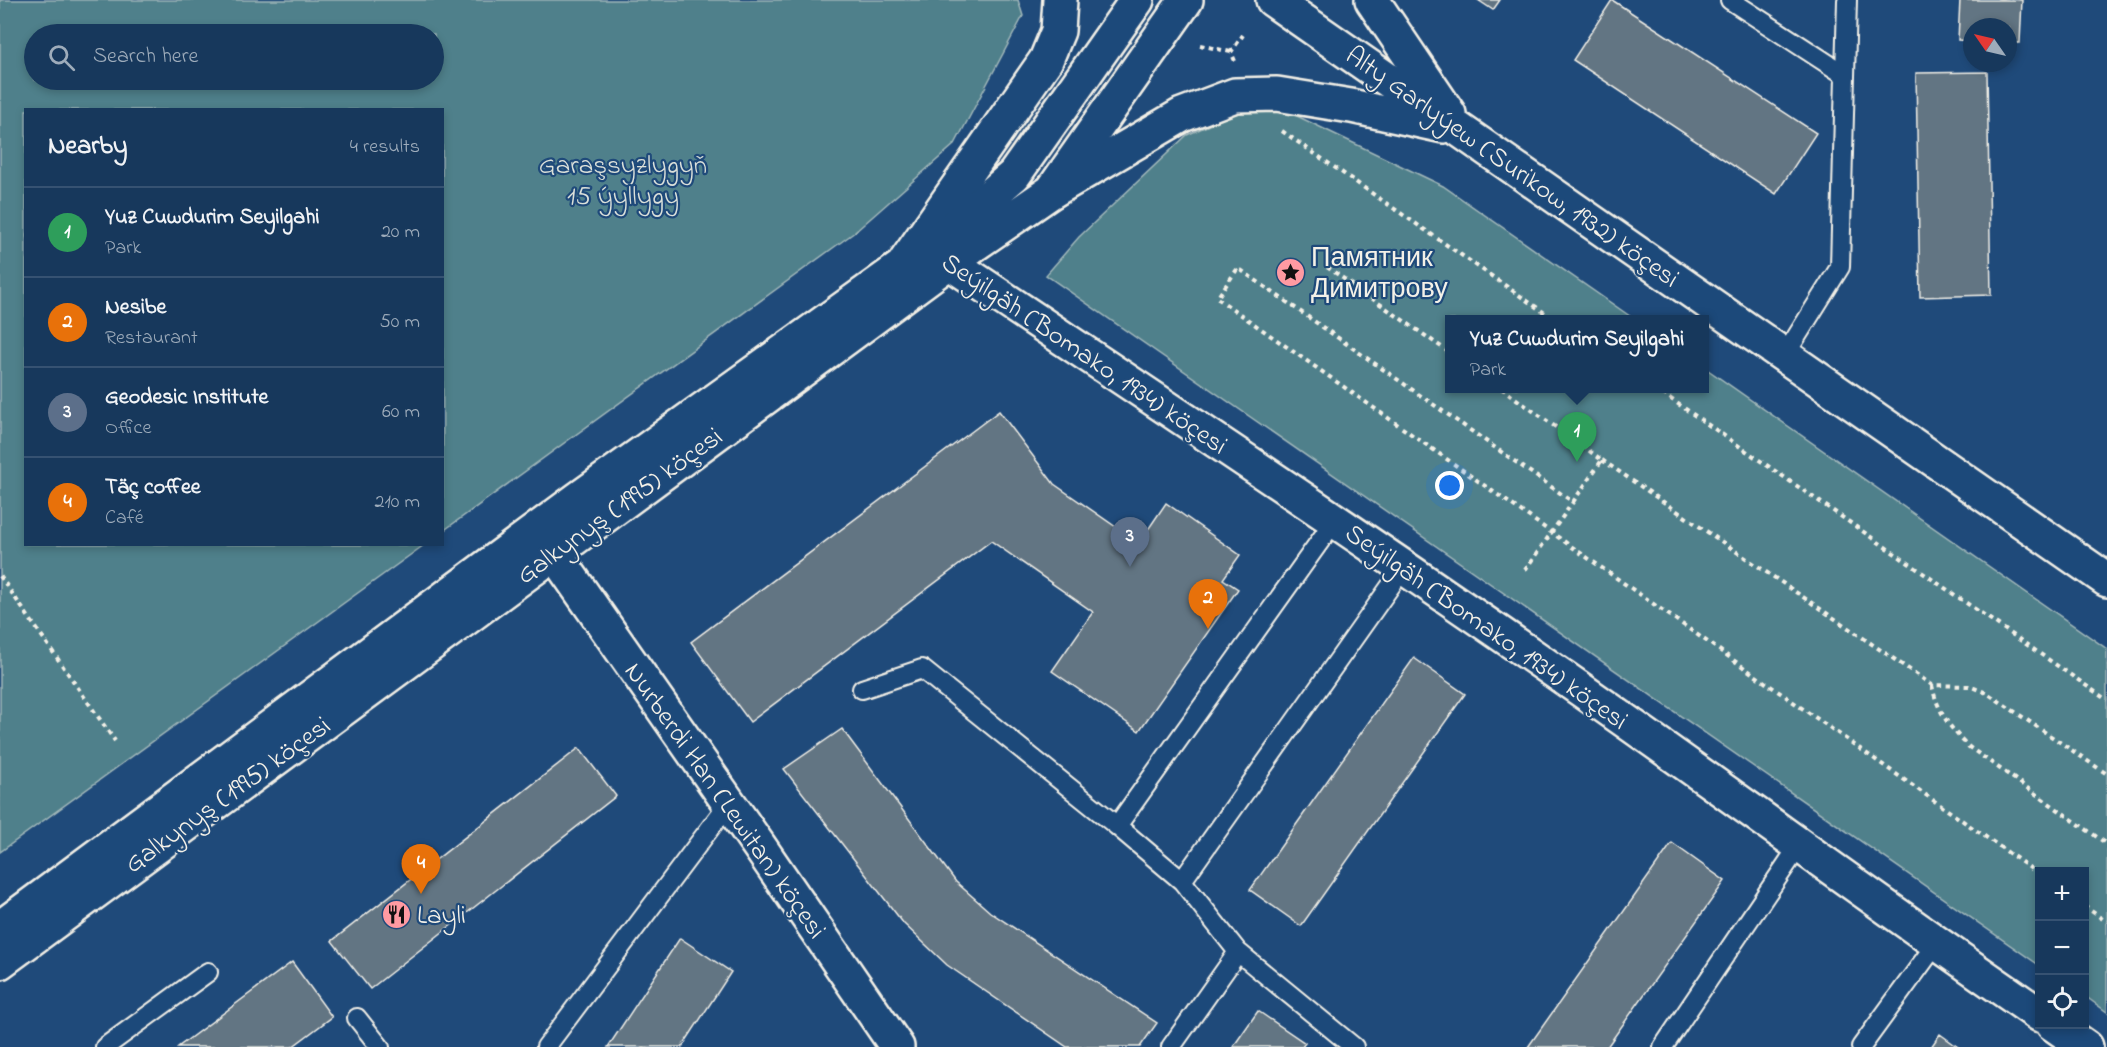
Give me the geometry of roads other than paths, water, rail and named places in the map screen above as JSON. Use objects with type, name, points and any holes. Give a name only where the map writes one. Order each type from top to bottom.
[{"type":"street","points":[[926,259],[1046,60],[1058,31],[1060,0]]},
{"type":"street","name":"Galkynyş (1995) köçesi","points":[[0,962],[554,553],[926,259],[1014,175],[1137,0]]},
{"type":"street","name":"Galkynyş (1995) köçesi","points":[[0,928],[578,500],[926,259],[1052,191],[1186,0]]},
{"type":"street","name":"Alty Garlyýew (Surikow, 1932) köçesi","points":[[1273,0],[2107,580]]},
{"type":"street","points":[[1372,0],[1460,130]]},
{"type":"street","points":[[1052,191],[1182,115],[1235,94],[1288,96],[1351,106],[1460,130]]},
{"type":"street","name":"Seýilgäh (Bomako, 1934) köçesi","points":[[926,259],[1335,520],[2035,1012]]},
{"type":"street","name":"Nurberdi Han (Lewitan) köçesi","points":[[554,553],[897,1047]]},
{"type":"street","points":[[2060,1029],[2086,1047]]},
{"type":"lane","points":[[1730,0],[1845,75]]},
{"type":"lane","points":[[1785,355],[1840,267],[1847,0]]},
{"type":"lane","points":[[1117,826],[1335,520]]},
{"type":"lane","points":[[1182,881],[1404,567]]},
{"type":"lane","points":[[862,689],[922,669],[1182,881],[1238,952],[1354,1047]]},
{"type":"lane","points":[[546,1047],[729,803]]},
{"type":"lane","points":[[1663,1047],[1799,846]]},
{"type":"lane","points":[[1861,1047],[1936,944]]},
{"type":"lane","points":[[1171,1047],[1238,952]]},
{"type":"lane","points":[[105,1047],[208,972]]},
{"type":"lane","points":[[357,1018],[380,1047]]},
{"type":"place","name":"Памятник Димитрову","points":[[1290,273]]},
{"type":"place","name":"Yuz Cuwdurim Seyilgahi","points":[[1577,462]]},
{"type":"place","name":"Geodesic Institute","points":[[1130,567]]},
{"type":"place","name":"Nesibe","points":[[1208,629]]},
{"type":"place","name":"Täç coffee","points":[[421,894]]},
{"type":"place","name":"Layli","points":[[396,914]]},
{"type":"park label","name":"Garaşsyzlygyň 15 ýyllygy","points":[[623,180]]}]
